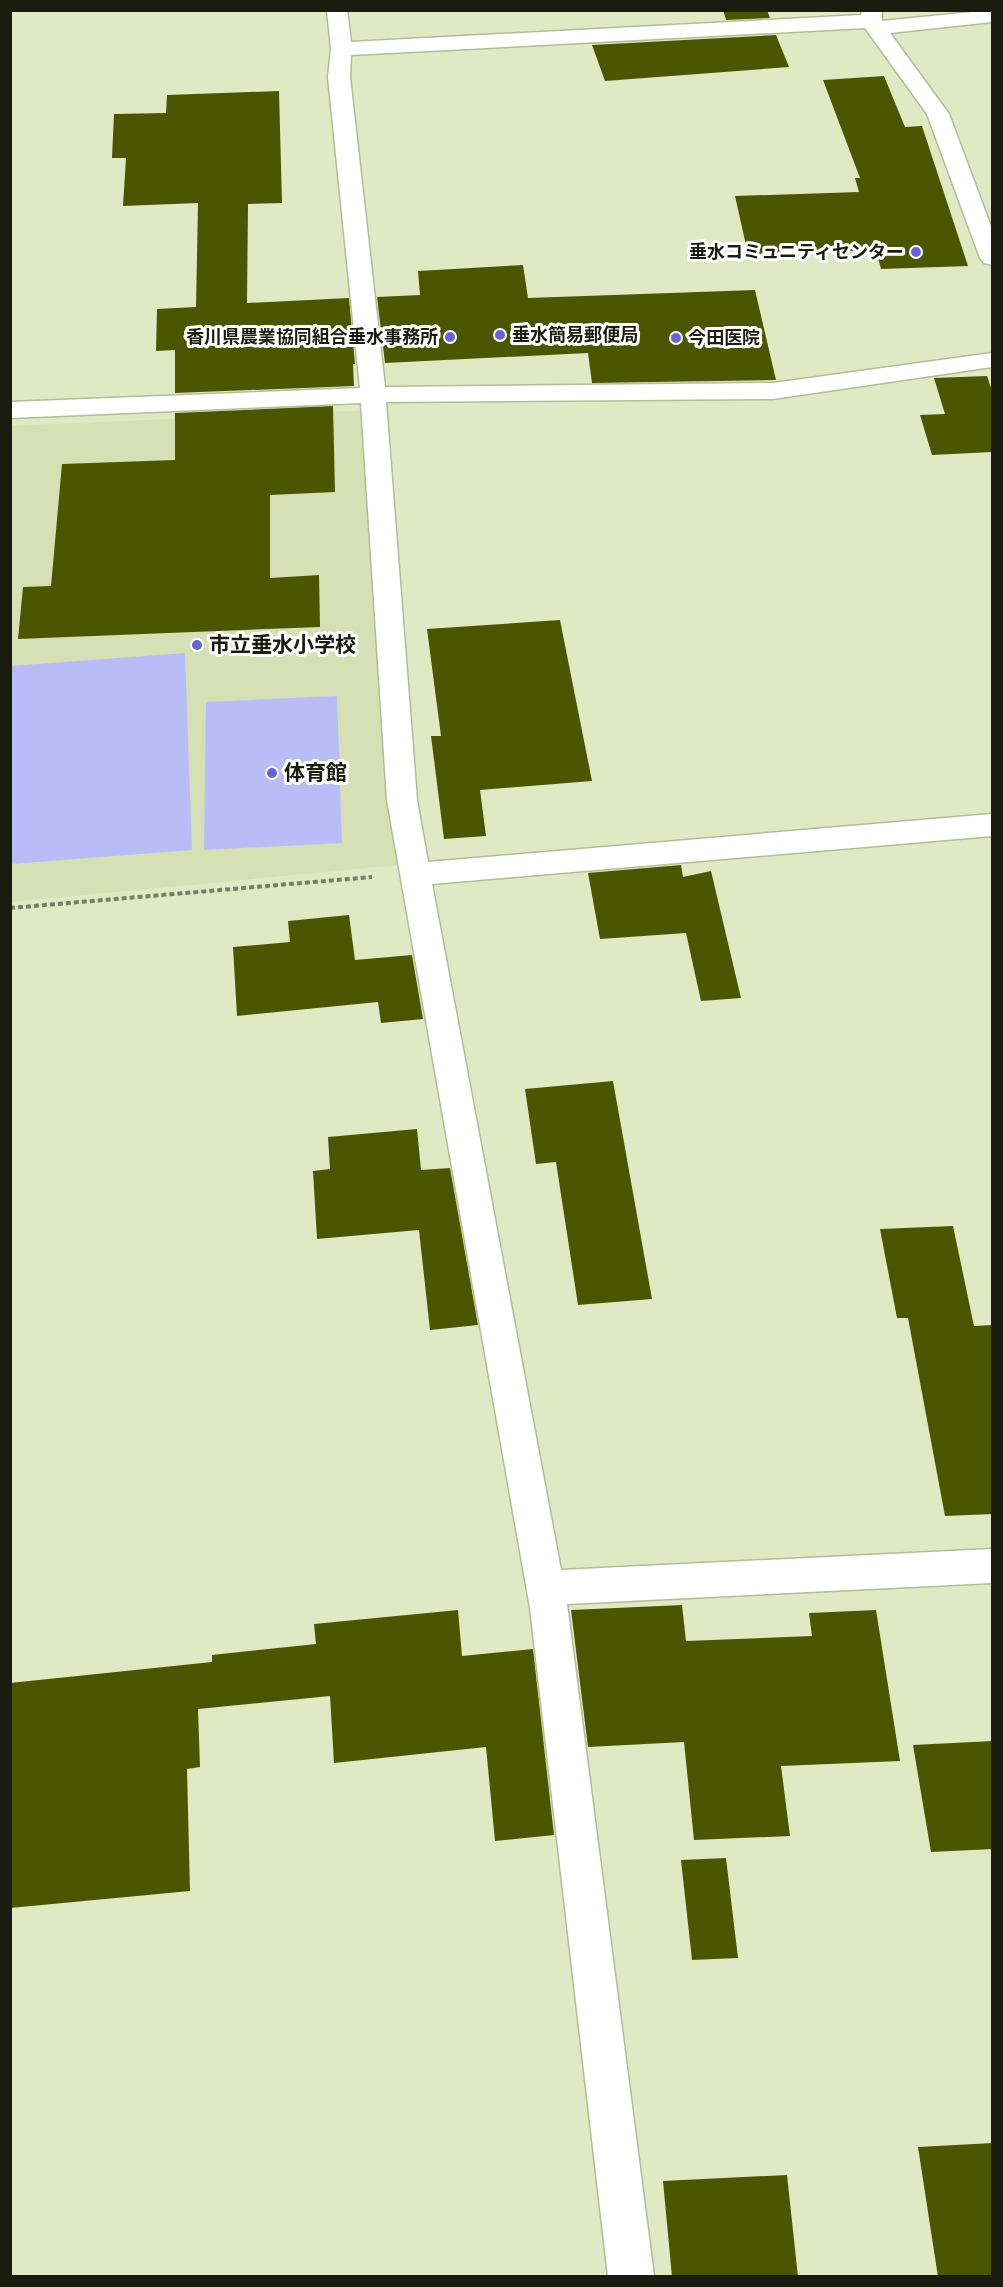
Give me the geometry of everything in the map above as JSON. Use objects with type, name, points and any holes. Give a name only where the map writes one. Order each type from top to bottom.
[{"type":"street","points":[[337,10],[340,49],[339,77],[373,394],[402,800],[546,1588],[631,2277]]},
{"type":"street","points":[[340,49],[873,20],[993,16]]},
{"type":"street","points":[[873,20],[938,114],[993,258]]},
{"type":"street","points":[[10,410],[373,394],[630,394],[773,391],[993,360]]},
{"type":"street","points":[[415,874],[993,825]]},
{"type":"street","points":[[546,1588],[993,1566]]},
{"type":"path","points":[[10,908],[415,874]]},
{"type":"shaded area","name":"市立垂水小学校","points":[[369,410],[399,865],[11,902],[10,426]]},
{"type":"shaded area","points":[[185,653],[192,850],[11,864],[11,666]]},
{"type":"shaded area","name":"体育館","points":[[337,696],[342,843],[204,850],[206,702]]},
{"type":"building","points":[[723,10],[767,10],[770,18],[726,20]]},
{"type":"building","points":[[776,35],[789,67],[605,81],[592,45]]},
{"type":"building","points":[[884,76],[905,127],[922,126],[968,266],[881,269],[876,250],[748,254],[735,196],[859,192],[855,178],[860,178],[823,80]]},
{"type":"building","points":[[279,91],[282,203],[248,204],[247,303],[349,298],[355,364],[353,364],[354,386],[175,393],[175,350],[156,351],[157,309],[196,307],[198,203],[123,206],[126,158],[112,158],[114,114],[166,113],[167,95]]},
{"type":"building","points":[[523,265],[528,298],[755,290],[776,380],[592,383],[588,353],[385,363],[377,297],[420,295],[418,271]]},
{"type":"building","points":[[987,376],[993,394],[993,452],[932,455],[920,415],[945,414],[934,378]]},
{"type":"building","points":[[333,406],[335,492],[270,495],[270,578],[319,575],[320,627],[18,639],[23,587],[51,586],[62,464],[175,460],[175,413]]},
{"type":"building","points":[[560,620],[592,781],[480,790],[486,836],[444,839],[431,736],[441,736],[427,629]]},
{"type":"building","points":[[681,865],[683,877],[711,871],[741,998],[701,1001],[686,933],[600,939],[588,873]]},
{"type":"building","points":[[349,915],[355,960],[412,955],[423,1019],[381,1023],[378,1002],[237,1016],[233,947],[290,942],[288,921]]},
{"type":"building","points":[[613,1081],[652,1299],[578,1305],[556,1162],[536,1164],[525,1089]]},
{"type":"building","points":[[417,1129],[421,1170],[450,1168],[478,1325],[430,1330],[419,1230],[317,1239],[313,1171],[330,1169],[328,1137]]},
{"type":"building","points":[[953,1226],[974,1326],[993,1325],[993,1514],[945,1516],[908,1318],[897,1318],[880,1229]]},
{"type":"building","points":[[682,1605],[686,1641],[812,1636],[809,1613],[876,1610],[900,1761],[781,1766],[790,1836],[694,1840],[684,1742],[588,1747],[571,1610]]},
{"type":"building","points":[[458,1610],[462,1656],[533,1649],[554,1835],[495,1841],[486,1747],[334,1763],[330,1696],[198,1709],[200,1767],[187,1769],[190,1891],[10,1908],[10,1683],[212,1662],[212,1655],[316,1644],[314,1624]]},
{"type":"building","points":[[993,1741],[993,1849],[931,1852],[913,1745]]},
{"type":"building","points":[[726,1858],[738,1958],[692,1960],[681,1860]]},
{"type":"building","points":[[993,2143],[993,2277],[938,2277],[918,2147]]},
{"type":"building","points":[[787,2175],[798,2277],[672,2277],[663,2181]]},
{"type":"place","name":"垂水コミュニティセンター","points":[[916,252]]},
{"type":"place","name":"垂水簡易郵便局","points":[[500,335]]},
{"type":"place","name":"香川県農業協同組合垂水事務所","points":[[450,337]]},
{"type":"place","name":"今田医院","points":[[676,338]]},
{"type":"place","name":"市立垂水小学校","points":[[197,645]]},
{"type":"place","name":"体育館","points":[[272,773]]}]
